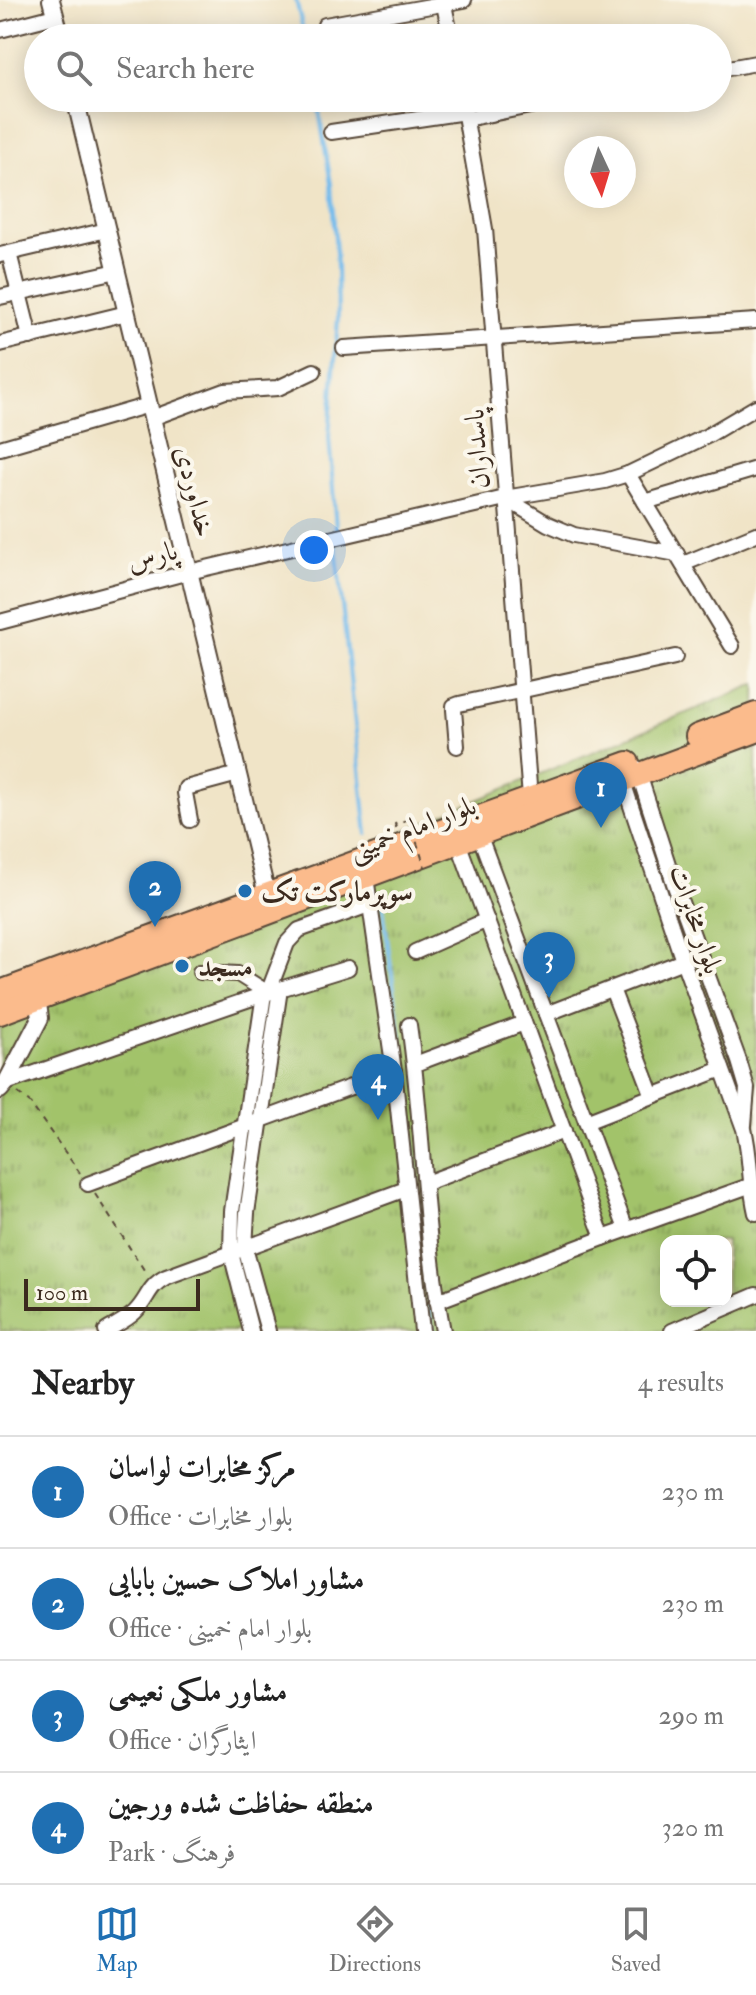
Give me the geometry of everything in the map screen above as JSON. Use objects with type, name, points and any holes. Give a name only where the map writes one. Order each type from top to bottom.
[{"type":"main road","name":"بلوار امام خمینی","points":[[0,992],[36,990],[366,877],[468,838],[756,714]]},
{"type":"main road","name":"بلوار امام خمینی","points":[[0,1013],[36,990],[267,895],[530,798],[756,731]]},
{"type":"street","points":[[328,24],[388,7],[464,0]]},
{"type":"street","points":[[444,2],[448,24]]},
{"type":"street","points":[[0,30],[53,8]]},
{"type":"street","points":[[732,67],[756,63]]},
{"type":"street","name":"خداوردی","points":[[78,112],[267,895]]},
{"type":"street","points":[[331,132],[448,112]]},
{"type":"street","name":"پاسداران","points":[[466,112],[485,229],[530,798]]},
{"type":"street","points":[[30,337],[19,293],[4,254],[107,230]]},
{"type":"street","points":[[0,297],[117,271]]},
{"type":"street","points":[[0,344],[127,313]]},
{"type":"street","points":[[344,348],[756,321]]},
{"type":"street","points":[[0,448],[225,391],[278,388],[314,371]]},
{"type":"street","name":"پارس","points":[[0,622],[189,572],[505,498],[605,481],[628,474],[707,436],[756,407]]},
{"type":"street","points":[[645,502],[756,469]]},
{"type":"street","points":[[628,474],[732,646]]},
{"type":"street","points":[[505,498],[548,524],[574,535],[680,559],[756,534]]},
{"type":"street","points":[[457,746],[454,706],[675,657]]},
{"type":"street","name":"بلوار مخابرات","points":[[628,770],[683,961],[744,1129]]},
{"type":"street","name":"بلوار مخابرات","points":[[628,770],[674,883],[739,1061],[747,1088],[744,1129]]},
{"type":"street","points":[[190,820],[186,788],[238,774]]},
{"type":"street","points":[[468,838],[487,920],[603,1238]]},
{"type":"street","points":[[468,838],[546,1014],[626,1229]]},
{"type":"street","points":[[366,877],[394,1071],[422,1331]]},
{"type":"street","points":[[251,1331],[232,1211],[244,1127],[271,992],[287,943],[299,930],[369,905]]},
{"type":"street","points":[[415,952],[487,920]]},
{"type":"street","points":[[546,1014],[683,961]]},
{"type":"street","points":[[3,1087],[271,992],[348,968]]},
{"type":"street","points":[[200,972],[238,974],[271,992]]},
{"type":"street","points":[[612,989],[653,1096]]},
{"type":"street","points":[[3,1087],[40,1018],[36,990]]},
{"type":"street","points":[[268,1331],[238,1251],[247,1213],[260,1121],[271,992]]},
{"type":"street","points":[[415,1064],[524,1023]]},
{"type":"street","points":[[409,1025],[437,1301],[443,1331]]},
{"type":"street","points":[[586,1122],[722,1069]]},
{"type":"street","points":[[88,1184],[394,1071]]},
{"type":"street","points":[[744,1129],[752,1146],[749,1186],[756,1213]]},
{"type":"street","points":[[426,1183],[564,1131]]},
{"type":"street","points":[[437,1301],[749,1186]]},
{"type":"street","points":[[106,1331],[132,1315],[153,1284],[406,1189]]},
{"type":"street","points":[[672,1331],[756,1295]]},
{"type":"path","points":[[395,824],[409,819],[425,867]]},
{"type":"green space","points":[[756,684],[756,1331],[0,1331],[0,999]]},
{"type":"waterway","points":[[296,0],[302,24]]},
{"type":"waterway","points":[[319,112],[331,184],[337,266],[338,319],[329,437],[336,528]]},
{"type":"waterway","points":[[336,548],[367,834]]},
{"type":"waterway","points":[[381,892],[404,1065],[432,1331]]},
{"type":"place","name":"مرکز مخابرات لواسان","points":[[601,828]]},
{"type":"place","name":"سوپرمارکت تک","points":[[245,891]]},
{"type":"place","name":"مشاور املاک حسین بابایی","points":[[155,927]]},
{"type":"place","name":"مسجد","points":[[182,966]]},
{"type":"place","name":"مشاور ملکی نعیمی","points":[[549,998]]},
{"type":"place","name":"منطقه حفاظت شده ورجین","points":[[378,1120]]}]
